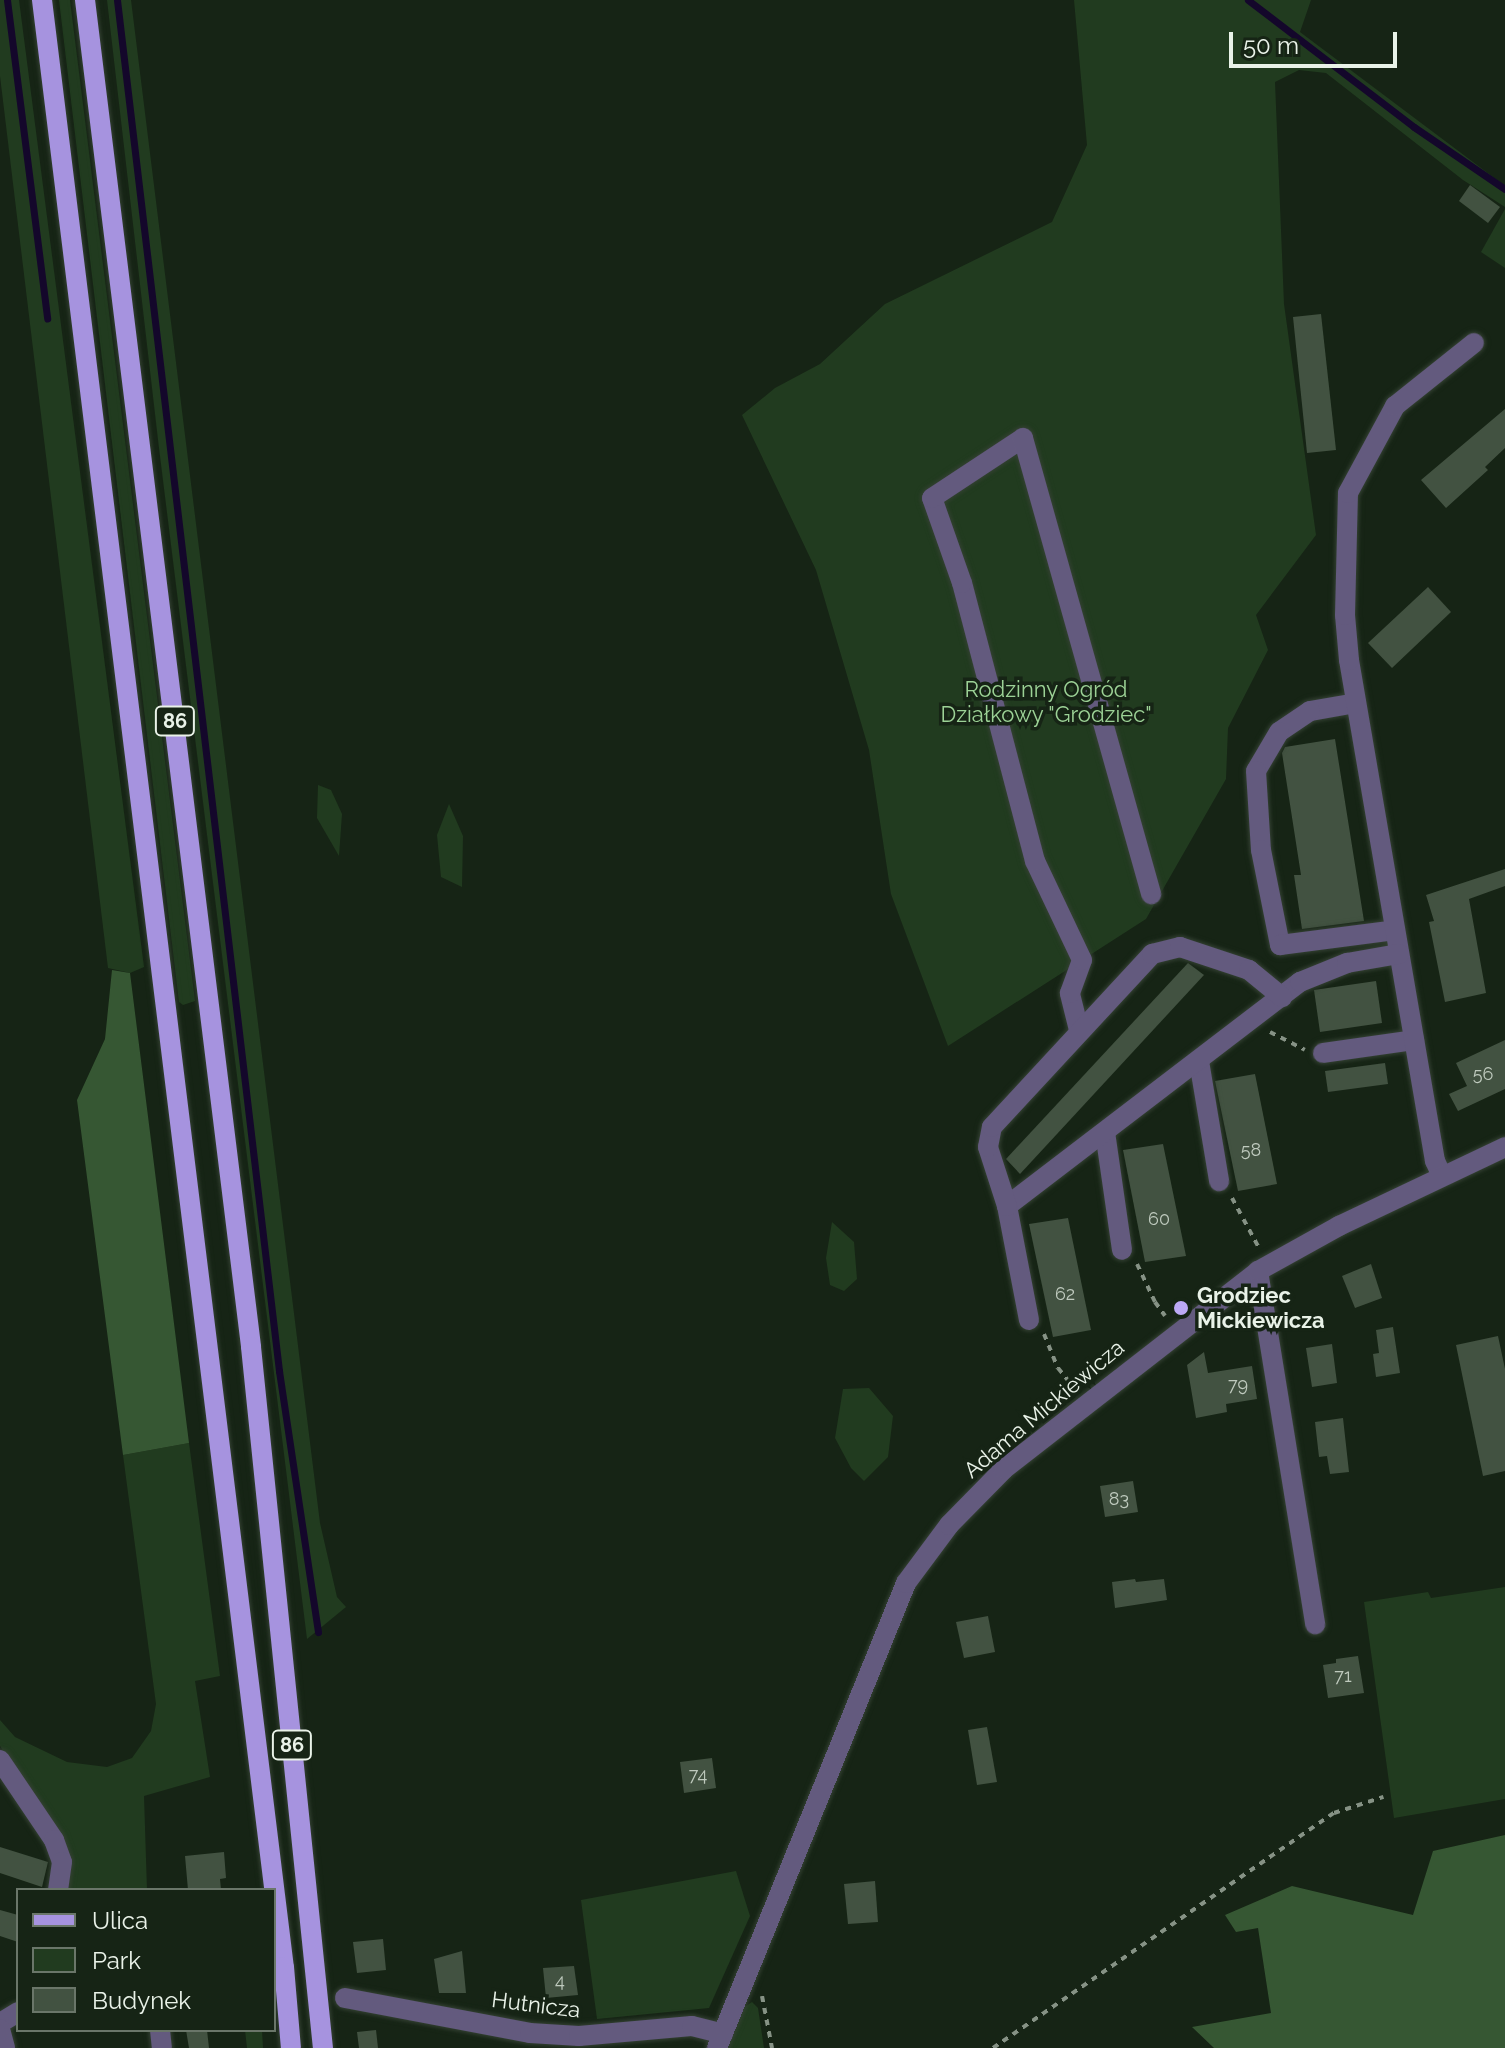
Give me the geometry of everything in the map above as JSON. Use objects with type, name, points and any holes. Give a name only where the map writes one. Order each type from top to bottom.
[{"type":"main road","name":"86","points":[[42,0],[274,1888]]},
{"type":"main road","name":"86","points":[[85,0],[251,1347],[323,2048]]},
{"type":"main road","name":"86","points":[[276,1902],[291,2048]]},
{"type":"street","points":[[1442,1176],[1435,1161],[1356,703],[1345,615],[1348,493],[1395,406],[1474,343]]},
{"type":"street","points":[[1079,1030],[1070,993],[1082,960],[1035,861],[962,583],[932,498],[1023,438],[1151,894]]},
{"type":"street","points":[[1356,703],[1310,711],[1279,732],[1256,771],[1261,850],[1280,945],[1395,930]]},
{"type":"street","points":[[1036,1326],[1007,1206],[988,1147],[992,1127],[1152,954],[1180,947],[1249,970],[1282,997]]},
{"type":"street","points":[[1007,1206],[1300,982],[1347,963],[1399,954]]},
{"type":"street","points":[[1323,1053],[1414,1040]]},
{"type":"street","points":[[1199,1061],[1225,1188]]},
{"type":"street","points":[[1105,1132],[1129,1257]]},
{"type":"street","name":"Adama Mickiewicza","points":[[720,2041],[906,1583],[928,1550],[1004,1469],[1260,1261],[1505,1147]]},
{"type":"street","points":[[1260,1261],[1315,1624]]},
{"type":"street","points":[[0,1760],[54,1840],[62,1862],[58,1888]]},
{"type":"street","name":"Hutnicza","points":[[345,1998],[530,2033],[579,2036],[692,2026],[720,2041]]},
{"type":"street","points":[[5,2048],[0,2026],[16,2014]]},
{"type":"path","points":[[1260,1027],[1309,1052],[1323,1053]]},
{"type":"path","points":[[1225,1188],[1260,1261]]},
{"type":"path","points":[[1129,1257],[1169,1321]]},
{"type":"path","points":[[1036,1326],[1058,1368],[1078,1393]]},
{"type":"path","points":[[993,2048],[1334,1813],[1383,1797]]},
{"type":"path","points":[[743,1979],[761,1993],[772,2048]]},
{"type":"green space","points":[[0,0],[19,0],[144,967],[130,973],[108,968],[0,76]]},
{"type":"green space","points":[[59,0],[70,0],[195,1001],[183,1005],[179,1002]]},
{"type":"green space","points":[[107,0],[131,0],[320,1523],[337,1597],[346,1607],[307,1639],[159,448]]},
{"type":"green space","name":"Rodzinny Ogród Działkowy \"Grodziec\"","points":[[1074,0],[1311,0],[1300,32],[1505,186],[1505,207],[1463,180],[1326,73],[1299,70],[1275,82],[1284,304],[1316,535],[1256,615],[1268,650],[1228,728],[1226,779],[1146,919],[948,1046],[891,894],[869,750],[816,570],[742,415],[775,388],[820,364],[885,304],[1052,222],[1087,145]]},
{"type":"green space","points":[[1505,209],[1505,268],[1481,252]]},
{"type":"green space","points":[[318,785],[331,790],[342,814],[339,856],[317,818]]},
{"type":"green space","points":[[449,804],[463,836],[462,887],[441,877],[437,835]]},
{"type":"green space","points":[[112,970],[130,973],[189,1443],[123,1455],[77,1100],[105,1039]]},
{"type":"green space","points":[[832,1222],[854,1242],[857,1279],[844,1291],[830,1285],[826,1258]]},
{"type":"green space","points":[[869,1388],[893,1416],[888,1457],[864,1481],[851,1468],[835,1438],[843,1389]]},
{"type":"green space","points":[[189,1443],[220,1676],[195,1681],[210,1777],[144,1796],[147,1888],[66,1888],[71,1871],[67,1849],[0,1746],[0,1720],[15,1737],[67,1762],[107,1767],[132,1758],[151,1731],[156,1704],[123,1455]]},
{"type":"green space","points":[[1505,1587],[1505,1799],[1394,1818],[1364,1602],[1428,1592],[1431,1598]]},
{"type":"green space","points":[[1505,1835],[1505,2048],[1214,2048],[1192,2027],[1271,2013],[1258,1928],[1236,1932],[1225,1915],[1292,1886],[1413,1915],[1433,1851]]},
{"type":"green space","points":[[736,1871],[750,1916],[709,2008],[597,2019],[581,1900]]},
{"type":"green space","points":[[752,2002],[758,2008],[764,2048],[727,2048],[743,2008]]},
{"type":"green space","points":[[245,2032],[262,2032],[263,2048],[247,2048]]},
{"type":"building","points":[[1470,185],[1500,207],[1488,223],[1459,201]]},
{"type":"building","points":[[1321,314],[1336,450],[1307,453],[1293,317]]},
{"type":"building","points":[[1505,409],[1505,448],[1485,467],[1488,470],[1446,508],[1421,480]]},
{"type":"building","points":[[1428,587],[1451,612],[1392,668],[1368,643]]},
{"type":"building","points":[[1335,739],[1364,921],[1302,929],[1294,875],[1301,875],[1282,753],[1285,747]]},
{"type":"building","points":[[1505,869],[1505,886],[1469,899],[1486,993],[1445,1002],[1429,922],[1434,921],[1426,895]]},
{"type":"building","points":[[1188,963],[1204,975],[1020,1174],[1006,1159]]},
{"type":"building","points":[[1376,981],[1382,1023],[1320,1032],[1314,990]]},
{"type":"building","points":[[1505,1040],[1505,1089],[1458,1111],[1449,1094],[1467,1086],[1456,1063]]},
{"type":"building","points":[[1385,1063],[1388,1084],[1328,1092],[1325,1071]]},
{"type":"building","points":[[1255,1074],[1277,1184],[1238,1191],[1215,1081]]},
{"type":"building","points":[[1163,1144],[1186,1256],[1145,1262],[1123,1150]]},
{"type":"building","points":[[1068,1218],[1091,1330],[1053,1337],[1029,1224]]},
{"type":"building","points":[[1371,1264],[1382,1298],[1355,1308],[1342,1276]]},
{"type":"building","points":[[1393,1327],[1400,1373],[1376,1377],[1373,1354],[1379,1353],[1376,1330]]},
{"type":"building","points":[[1498,1336],[1505,1369],[1505,1471],[1483,1476],[1456,1345]]},
{"type":"building","points":[[1332,1344],[1337,1383],[1312,1387],[1306,1348]]},
{"type":"building","points":[[1204,1352],[1208,1373],[1252,1366],[1257,1399],[1226,1404],[1227,1412],[1196,1418],[1187,1365]]},
{"type":"building","points":[[1343,1418],[1349,1472],[1330,1474],[1327,1456],[1319,1457],[1315,1422]]},
{"type":"building","points":[[1133,1481],[1138,1512],[1105,1517],[1100,1486]]},
{"type":"building","points":[[1135,1579],[1136,1582],[1164,1579],[1167,1600],[1115,1608],[1112,1582]]},
{"type":"building","points":[[988,1616],[995,1652],[964,1658],[956,1622]]},
{"type":"building","points":[[1358,1656],[1364,1693],[1328,1698],[1323,1665],[1336,1663],[1336,1659]]},
{"type":"building","points":[[987,1727],[997,1782],[977,1785],[968,1730]]},
{"type":"building","points":[[712,1758],[716,1788],[684,1793],[680,1762]]},
{"type":"building","points":[[0,1847],[48,1862],[42,1887],[0,1873]]},
{"type":"building","points":[[224,1852],[226,1878],[220,1879],[221,1888],[188,1888],[185,1856]]},
{"type":"building","points":[[875,1881],[878,1922],[848,1924],[844,1884]]},
{"type":"building","points":[[0,1910],[16,1914],[16,1941],[0,1936]]},
{"type":"building","points":[[383,1939],[386,1970],[357,1973],[353,1942]]},
{"type":"building","points":[[462,1951],[466,1993],[439,1993],[434,1959]]},
{"type":"building","points":[[574,1966],[578,1995],[546,1998],[543,1968]]},
{"type":"building","points":[[376,2030],[378,2048],[359,2048],[357,2032]]},
{"type":"building","points":[[186,2032],[207,2032],[209,2048],[189,2048]]},
{"type":"waterway","points":[[7,0],[47,318]]},
{"type":"waterway","points":[[117,0],[279,1371],[318,1632]]},
{"type":"waterway","points":[[1248,0],[1414,127],[1505,189]]},
{"type":"place","name":"Grodziec Mickiewicza","points":[[1181,1308]]}]
